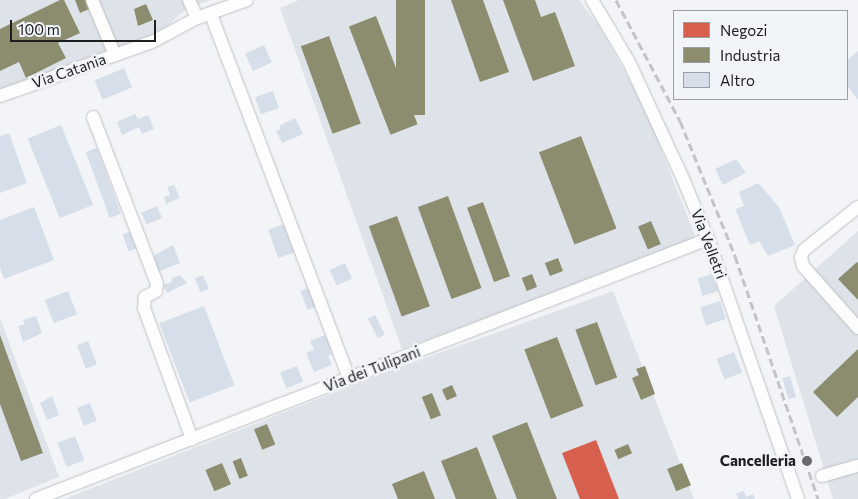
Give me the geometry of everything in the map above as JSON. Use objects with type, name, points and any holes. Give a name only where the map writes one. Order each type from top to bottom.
[{"type":"street","points":[[92,0],[115,55]]},
{"type":"street","points":[[188,0],[197,18]]},
{"type":"street","name":"Via Catania","points":[[0,96],[158,40],[197,18],[248,0]]},
{"type":"street","name":"Via Velletri","points":[[592,0],[644,91],[708,239],[798,499]]},
{"type":"street","points":[[213,20],[349,378]]},
{"type":"street","points":[[93,117],[157,284],[156,290],[144,297],[144,308],[192,439]]},
{"type":"street","points":[[858,207],[804,250],[801,257],[804,266],[858,328]]},
{"type":"street","name":"Via dei Tulipani","points":[[36,499],[192,439],[246,412],[349,378],[708,239]]},
{"type":"street","points":[[822,476],[858,466]]},
{"type":"shaded area","points":[[0,0],[212,0],[189,7],[159,33],[0,89]]},
{"type":"shaded area","points":[[299,0],[579,0],[601,29],[645,108],[697,241],[402,349],[280,8]]},
{"type":"shaded area","points":[[858,231],[858,499],[833,499],[774,306]]},
{"type":"shaded area","points":[[613,291],[694,499],[64,499],[389,371]]},
{"type":"shaded area","points":[[0,318],[59,477],[5,499],[0,499]]},
{"type":"building: Negozi","points":[[596,440],[619,499],[580,499],[562,453]]},
{"type":"building: Industria","points":[[60,0],[64,0],[80,33],[58,43],[66,58],[26,78],[19,62],[0,71],[0,29]]},
{"type":"building: Industria","points":[[75,0],[88,0],[92,8],[80,13]]},
{"type":"building: Industria","points":[[396,0],[425,0],[425,115],[396,115]]},
{"type":"building: Industria","points":[[451,0],[483,0],[509,72],[480,82]]},
{"type":"building: Industria","points":[[503,0],[535,0],[541,17],[555,12],[575,66],[533,81]]},
{"type":"building: Industria","points":[[146,4],[153,20],[138,26],[134,9]]},
{"type":"building: Industria","points":[[376,16],[418,124],[390,135],[349,26]]},
{"type":"building: Industria","points":[[329,36],[361,123],[333,134],[301,46]]},
{"type":"building: Industria","points":[[581,136],[616,228],[574,245],[539,152]]},
{"type":"building: Industria","points":[[448,196],[482,288],[451,299],[418,207]]},
{"type":"building: Industria","points":[[483,202],[510,276],[494,282],[467,208]]},
{"type":"building: Industria","points":[[397,216],[430,306],[402,316],[369,226]]},
{"type":"building: Industria","points":[[651,221],[661,244],[648,249],[638,226]]},
{"type":"building: Industria","points":[[558,258],[563,271],[550,276],[545,263]]},
{"type":"building: Industria","points":[[858,263],[858,300],[838,279]]},
{"type":"building: Industria","points":[[532,274],[537,287],[527,291],[522,278]]},
{"type":"building: Industria","points":[[597,322],[617,377],[596,385],[575,330]]},
{"type":"building: Industria","points":[[0,335],[43,453],[21,461],[0,404]]},
{"type":"building: Industria","points":[[557,337],[584,406],[551,419],[524,350]]},
{"type":"building: Industria","points":[[858,349],[858,397],[837,417],[813,392]]},
{"type":"building: Industria","points":[[645,366],[655,394],[641,400],[632,378],[639,375],[636,369]]},
{"type":"building: Industria","points":[[452,385],[457,396],[447,400],[442,389]]},
{"type":"building: Industria","points":[[432,393],[441,415],[431,419],[422,397]]},
{"type":"building: Industria","points":[[527,422],[557,499],[517,499],[492,436]]},
{"type":"building: Industria","points":[[267,424],[275,444],[262,450],[254,429]]},
{"type":"building: Industria","points":[[628,444],[632,453],[618,459],[614,450]]},
{"type":"building: Industria","points":[[477,447],[497,499],[456,499],[441,461]]},
{"type":"building: Industria","points":[[241,458],[248,476],[239,479],[233,461]]},
{"type":"building: Industria","points":[[222,463],[231,484],[214,491],[205,470]]},
{"type":"building: Industria","points":[[682,463],[691,485],[676,491],[667,469]]},
{"type":"building: Industria","points":[[424,471],[435,499],[398,499],[392,484]]},
{"type":"building: Altro","points":[[264,45],[272,62],[253,71],[245,54]]},
{"type":"building: Altro","points":[[858,51],[858,100],[848,87],[848,59]]},
{"type":"building: Altro","points":[[124,68],[132,87],[103,100],[95,81]]},
{"type":"building: Altro","points":[[273,91],[279,108],[261,114],[255,97]]},
{"type":"building: Altro","points":[[135,114],[138,119],[148,115],[154,129],[142,134],[139,127],[122,135],[117,122]]},
{"type":"building: Altro","points":[[295,118],[303,134],[282,143],[276,131],[281,129],[279,126]]},
{"type":"building: Altro","points":[[61,125],[93,205],[60,218],[28,138]]},
{"type":"building: Altro","points":[[9,133],[27,183],[0,193],[0,136]]},
{"type":"building: Altro","points":[[97,148],[121,214],[110,218],[86,152]]},
{"type":"building: Altro","points":[[736,159],[746,173],[723,185],[715,169]]},
{"type":"building: Altro","points":[[758,183],[779,207],[795,245],[768,256],[759,241],[750,245],[735,209],[744,206],[739,192]]},
{"type":"building: Altro","points":[[174,185],[180,198],[166,204],[164,197],[170,195],[167,187]]},
{"type":"building: Altro","points":[[157,206],[162,218],[146,225],[141,213]]},
{"type":"building: Altro","points":[[34,207],[54,260],[4,279],[0,268],[0,220]]},
{"type":"building: Altro","points":[[284,224],[294,252],[278,258],[268,230]]},
{"type":"building: Altro","points":[[132,231],[138,248],[128,251],[123,234]]},
{"type":"building: Altro","points":[[173,245],[180,263],[157,272],[151,257]]},
{"type":"building: Altro","points":[[345,263],[352,278],[337,286],[330,270]]},
{"type":"building: Altro","points":[[713,274],[718,291],[703,296],[698,278]]},
{"type":"building: Altro","points":[[180,275],[187,283],[167,293],[163,285],[172,282],[171,279]]},
{"type":"building: Altro","points":[[203,275],[209,289],[201,292],[195,279]]},
{"type":"building: Altro","points":[[309,288],[316,307],[307,310],[301,291]]},
{"type":"building: Altro","points":[[68,291],[77,314],[54,323],[45,300]]},
{"type":"building: Altro","points":[[720,301],[726,319],[706,326],[700,307]]},
{"type":"building: Altro","points":[[204,306],[234,385],[190,403],[159,323]]},
{"type":"building: Altro","points":[[375,315],[385,335],[378,338],[368,319]]},
{"type":"building: Altro","points":[[36,316],[42,333],[23,342],[18,326],[25,324],[23,320]]},
{"type":"building: Altro","points":[[325,335],[333,354],[328,356],[332,365],[314,372],[306,353],[314,350],[310,341]]},
{"type":"building: Altro","points":[[88,341],[97,364],[86,369],[77,345]]},
{"type":"building: Altro","points":[[734,352],[742,372],[725,380],[716,359]]},
{"type":"building: Altro","points":[[297,366],[303,382],[286,388],[280,372]]},
{"type":"building: Altro","points":[[790,376],[796,397],[788,399],[782,378]]},
{"type":"building: Altro","points":[[52,396],[59,415],[47,420],[40,403]]},
{"type":"building: Altro","points":[[90,403],[97,421],[84,426],[77,408]]},
{"type":"building: Altro","points":[[75,436],[84,460],[67,467],[57,443]]},
{"type":"building: Altro","points":[[744,491],[746,497],[753,494],[755,499],[738,499],[736,493]]},
{"type":"railway","points":[[616,0],[680,121],[735,256],[818,499]]},
{"type":"place","name":"Cancelleria","points":[[807,461]]}]
